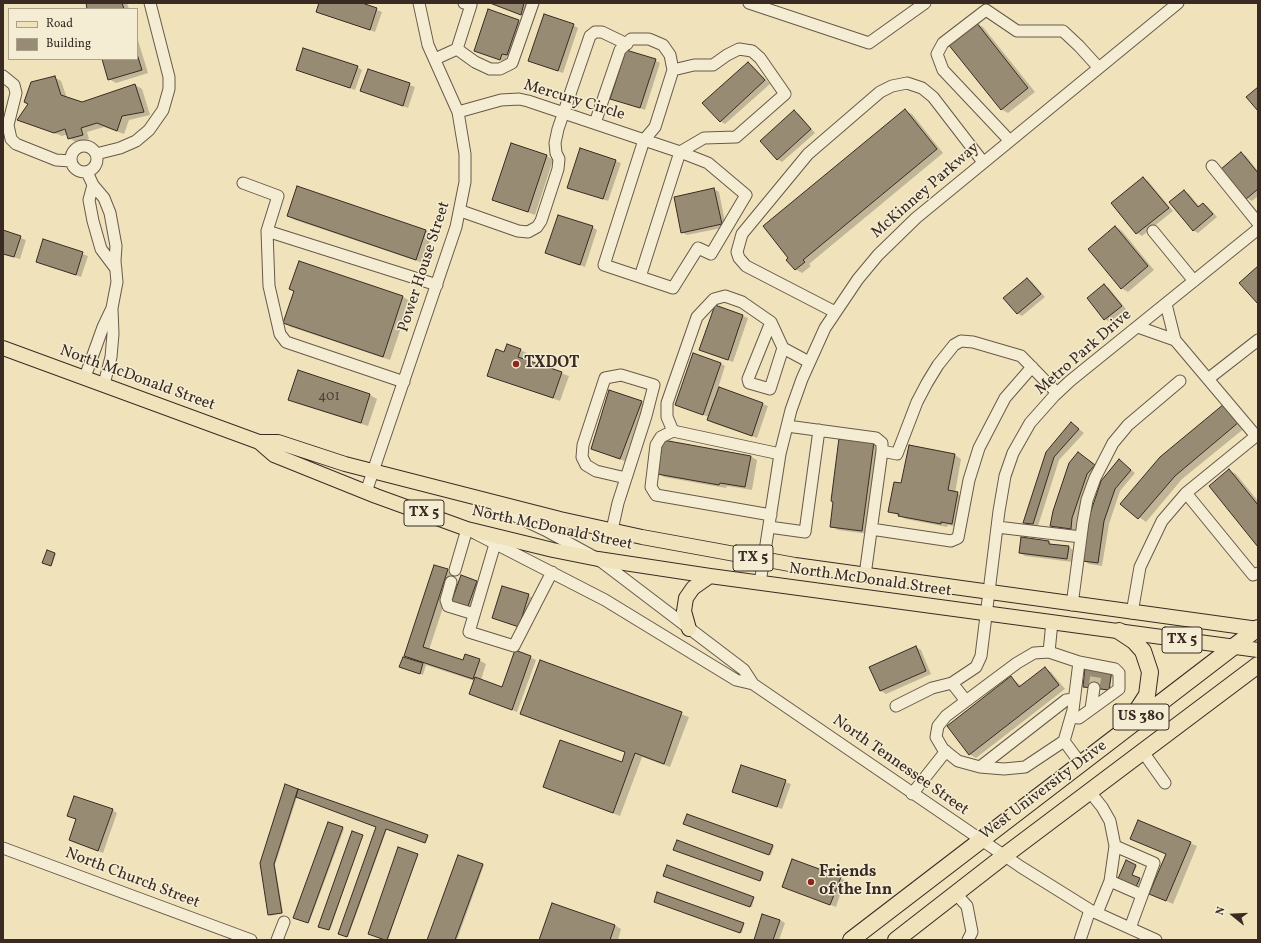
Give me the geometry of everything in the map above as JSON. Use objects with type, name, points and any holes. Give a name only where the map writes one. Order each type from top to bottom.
[{"type":"highway","name":"West University Drive","points":[[851,940],[1258,629]]},
{"type":"highway","points":[[1111,741],[1143,703],[1150,683],[1149,664],[1143,652],[1134,641],[1119,631]]},
{"type":"highway","name":"West University Drive","points":[[896,940],[1004,856],[1258,665]]},
{"type":"main road","name":"North McDonald Street","points":[[3,348],[259,442],[274,455],[366,492],[466,529],[515,542],[598,559],[710,576],[1258,650]]},
{"type":"main road","name":"North McDonald Street","points":[[259,442],[278,442],[373,472],[482,500],[612,530],[764,560],[1072,605],[1258,629]]},
{"type":"main road","points":[[689,629],[684,611],[686,598],[692,588],[710,576]]},
{"type":"street","points":[[96,154],[120,148],[136,141],[149,130],[163,110],[169,89],[169,76],[150,3]]},
{"type":"street","name":"Power House Street","points":[[366,492],[461,211],[465,182],[465,154],[458,112],[424,30],[419,3]]},
{"type":"street","points":[[435,59],[457,49],[471,5],[464,3]]},
{"type":"street","points":[[457,49],[476,62],[490,69],[500,68],[512,63],[533,3]]},
{"type":"street","points":[[749,3],[869,43],[925,3]]},
{"type":"street","name":"McKinney Parkway","points":[[760,583],[780,454],[796,394],[809,362],[835,312],[858,279],[893,239],[916,218],[1099,68],[1172,5]]},
{"type":"street","points":[[1010,141],[944,70],[937,54],[944,43],[986,10],[1017,31],[1064,31],[1080,46],[1099,68]]},
{"type":"street","points":[[461,211],[518,231],[528,232],[537,227],[558,169],[559,159],[556,153],[555,143],[590,36],[595,32],[602,32],[627,44]]},
{"type":"street","points":[[595,123],[620,50],[631,40],[649,39],[663,45],[670,55],[673,70],[655,127],[644,140],[604,265],[640,277],[680,152],[704,138],[736,138],[785,94],[760,58],[752,51],[739,49],[713,65],[694,65],[673,70]]},
{"type":"street","points":[[3,76],[14,85],[16,93],[8,125],[11,139],[16,144],[56,160],[71,161]]},
{"type":"street","points":[[835,312],[746,266],[738,258],[737,252],[742,234],[808,154],[880,92],[892,86],[907,83],[922,88],[933,97],[983,162]]},
{"type":"street","name":"Mercury Circle","points":[[458,112],[491,102],[510,99],[528,101],[680,152],[708,163],[746,195],[711,254],[698,248],[673,288],[640,277]]},
{"type":"street","points":[[81,146],[87,146],[93,149],[96,154],[96,165],[87,172],[77,170],[71,161],[71,154],[81,146]]},
{"type":"street","points":[[1212,166],[1258,223]]},
{"type":"street","points":[[85,377],[102,327],[112,308],[116,291],[116,246],[110,213],[104,198],[93,185],[87,172]]},
{"type":"street","points":[[243,183],[278,196],[267,231],[269,286],[280,334],[286,342],[404,382]]},
{"type":"street","points":[[93,185],[89,200],[93,221],[102,249],[116,270]]},
{"type":"street","name":"Metro Park Drive","points":[[896,706],[932,688],[952,683],[976,667],[981,656],[1005,476],[1013,453],[1030,423],[1057,393],[1258,229]]},
{"type":"street","points":[[267,231],[437,285]]},
{"type":"street","points":[[1153,231],[1194,281]]},
{"type":"street","points":[[673,431],[667,417],[667,403],[698,317],[706,306],[714,299],[725,296],[742,302],[771,322],[783,348],[809,362]]},
{"type":"street","points":[[1132,613],[1138,574],[1143,559],[1162,521],[1186,493],[1256,436],[1175,340],[1166,304]]},
{"type":"street","points":[[104,384],[111,357],[114,334],[112,308]]},
{"type":"street","points":[[771,322],[748,379],[749,383],[770,390],[783,348]]},
{"type":"street","points":[[1138,327],[1175,340]]},
{"type":"street","points":[[1208,378],[1258,340]]},
{"type":"street","points":[[882,451],[897,454],[917,402],[927,383],[938,365],[954,345],[961,341],[973,342],[1021,356],[1057,393]]},
{"type":"street","points":[[871,529],[951,541],[958,538],[969,480],[979,448],[1005,398],[1032,367]]},
{"type":"street","points":[[612,530],[654,385],[621,376],[604,378],[583,445],[582,457],[586,465],[596,471],[626,478]]},
{"type":"street","points":[[1072,605],[1087,500],[1095,478],[1113,443],[1128,425],[1180,381]]},
{"type":"street","points":[[787,426],[880,440],[882,443],[865,575]]},
{"type":"street","points":[[769,527],[805,532],[819,430]]},
{"type":"street","points":[[771,515],[656,495],[651,487],[656,445],[660,436],[673,431],[780,454]]},
{"type":"street","points":[[1186,493],[1254,574],[1258,573]]},
{"type":"street","points":[[482,500],[545,530],[598,559],[744,670],[753,684]]},
{"type":"street","points":[[997,527],[1081,537]]},
{"type":"street","points":[[455,570],[466,529],[552,572],[640,621],[736,680],[753,684]]},
{"type":"street","points":[[495,544],[469,632],[514,646],[552,572]]},
{"type":"street","points":[[451,582],[446,600],[448,606],[474,614]]},
{"type":"street","points":[[1049,652],[1052,622]]},
{"type":"street","points":[[1071,718],[1079,718],[1119,689],[1119,672],[1107,666],[1097,667],[1049,652],[1034,653],[946,716],[938,726],[936,737],[946,751],[958,761],[980,767],[1004,769],[1025,767],[1064,741],[1071,718],[1079,662]]},
{"type":"street","points":[[952,683],[966,701]]},
{"type":"street","name":"North Tennessee Street","points":[[753,684],[1004,856],[1094,911],[1156,940]]},
{"type":"street","points":[[1091,709],[1094,688]]},
{"type":"street","points":[[980,767],[1066,700],[1074,699]]},
{"type":"street","points":[[1064,741],[1081,764]]},
{"type":"street","points":[[912,794],[946,751]]},
{"type":"street","points":[[1142,752],[1165,783]]},
{"type":"street","points":[[1080,940],[1110,881],[1115,846],[1110,821],[1102,807],[1090,792]]},
{"type":"street","points":[[1115,846],[1154,863],[1130,928]]},
{"type":"street","name":"North Church Street","points":[[3,848],[250,940]]},
{"type":"street","points":[[1110,881],[1142,896]]},
{"type":"street","points":[[956,894],[967,906],[972,932],[968,940]]},
{"type":"street","points":[[277,940],[284,922]]},
{"type":"building","points":[[86,3],[122,3],[124,8],[87,8]]},
{"type":"building","points":[[319,3],[362,3],[377,8],[370,30],[316,12]]},
{"type":"building","points":[[490,3],[524,3],[521,15]]},
{"type":"building","points":[[488,9],[519,20],[507,55],[502,54],[500,60],[474,51]]},
{"type":"building","points":[[544,14],[574,24],[558,71],[528,61]]},
{"type":"building","points":[[976,22],[1028,88],[1001,110],[948,44]]},
{"type":"building","points":[[303,48],[358,66],[350,88],[296,70]]},
{"type":"building","points":[[626,50],[656,59],[640,108],[610,99]]},
{"type":"building","points":[[138,57],[142,70],[108,80],[102,60],[138,60]]},
{"type":"building","points":[[748,62],[765,80],[720,122],[702,103]]},
{"type":"building","points":[[368,69],[410,83],[403,106],[360,91]]},
{"type":"building","points":[[55,76],[61,95],[82,102],[135,84],[144,112],[122,116],[117,131],[97,123],[81,128],[83,135],[68,139],[65,129],[54,133],[17,120],[28,104],[24,102],[31,82]]},
{"type":"building","points":[[1258,87],[1258,111],[1246,97]]},
{"type":"building","points":[[905,109],[937,149],[803,260],[805,262],[795,270],[786,260],[788,258],[763,226]]},
{"type":"building","points":[[794,110],[811,129],[777,160],[760,141]]},
{"type":"building","points":[[511,143],[547,155],[528,212],[492,200]]},
{"type":"building","points":[[580,148],[616,160],[603,199],[567,188]]},
{"type":"building","points":[[1241,152],[1258,173],[1258,189],[1246,199],[1221,169]]},
{"type":"building","points":[[1143,177],[1169,208],[1136,234],[1111,203]]},
{"type":"building","points":[[297,186],[426,230],[416,260],[287,216]]},
{"type":"building","points":[[714,188],[722,224],[681,233],[674,197]]},
{"type":"building","points":[[1184,190],[1198,207],[1203,203],[1213,214],[1193,231],[1169,202]]},
{"type":"building","points":[[558,215],[593,226],[580,265],[545,253]]},
{"type":"building","points":[[1115,226],[1148,266],[1121,289],[1088,249]]},
{"type":"building","points":[[3,230],[21,236],[14,257],[3,254]]},
{"type":"building","points":[[43,239],[83,252],[76,275],[36,262]]},
{"type":"building","points":[[299,261],[403,296],[383,357],[283,323],[294,291],[289,289]]},
{"type":"building","points":[[1258,266],[1258,304],[1239,283]]},
{"type":"building","points":[[1027,278],[1041,294],[1017,314],[1003,298]]},
{"type":"building","points":[[1104,284],[1122,306],[1104,320],[1087,298]]},
{"type":"building","points":[[715,305],[743,315],[728,360],[699,350]]},
{"type":"building","name":"TXDOT","points":[[507,344],[521,349],[518,357],[562,372],[553,398],[487,376],[496,349],[504,352]]},
{"type":"building","points":[[693,353],[721,363],[703,415],[675,405]]},
{"type":"building","points":[[298,370],[370,394],[361,423],[288,400]]},
{"type":"building","points":[[719,387],[763,403],[752,436],[707,420]]},
{"type":"building","points":[[609,390],[642,401],[620,459],[591,449]]},
{"type":"building","points":[[1224,404],[1239,422],[1175,476],[1138,519],[1120,504],[1160,457]]},
{"type":"building","points":[[1071,422],[1079,429],[1054,457],[1033,524],[1023,523],[1046,452]]},
{"type":"building","points":[[839,438],[874,442],[862,531],[830,527],[833,502],[831,501]]},
{"type":"building","points":[[663,440],[751,456],[745,487],[720,483],[719,485],[657,474]]},
{"type":"building","points":[[909,445],[955,454],[948,490],[958,492],[952,524],[941,522],[941,524],[898,516],[899,514],[888,512],[894,482],[901,483]]},
{"type":"building","points":[[1078,452],[1095,465],[1087,474],[1072,518],[1071,529],[1050,526],[1053,511],[1069,463]]},
{"type":"building","points":[[1119,459],[1131,470],[1115,489],[1104,521],[1098,563],[1083,561],[1089,517],[1101,481]]},
{"type":"building","points":[[1229,469],[1258,505],[1258,547],[1209,486]]},
{"type":"building","points":[[1021,537],[1049,541],[1049,544],[1069,546],[1067,559],[1019,553]]},
{"type":"building","points":[[47,550],[55,553],[51,566],[42,563]]},
{"type":"building","points":[[434,565],[448,569],[423,647],[463,660],[465,654],[480,659],[473,679],[404,656]]},
{"type":"building","points":[[461,575],[477,581],[467,609],[451,603]]},
{"type":"building","points":[[502,586],[529,594],[519,627],[492,618]]},
{"type":"building","points":[[916,646],[926,671],[880,691],[869,667]]},
{"type":"building","points":[[515,650],[531,656],[512,710],[469,694],[475,677],[502,687]]},
{"type":"building","points":[[403,657],[423,663],[420,674],[399,667]]},
{"type":"building","points":[[540,660],[682,712],[664,764],[635,753],[613,813],[543,787],[560,740],[622,762],[625,752],[520,714]]},
{"type":"building","points":[[1045,667],[1059,685],[969,755],[947,726],[1011,676],[1019,687]]},
{"type":"building","points":[[1085,667],[1112,670],[1109,690],[1083,687]]},
{"type":"building","points":[[741,765],[786,780],[777,807],[732,792]]},
{"type":"building","points":[[285,784],[298,789],[274,864],[282,913],[268,915],[260,863]]},
{"type":"building","points":[[298,789],[428,835],[425,843],[386,829],[347,937],[338,934],[376,827],[296,797]]},
{"type":"building","points":[[74,796],[113,809],[98,851],[69,840],[76,819],[67,816]]},
{"type":"building","points":[[687,814],[773,845],[769,855],[683,824]]},
{"type":"building","points":[[1138,820],[1191,842],[1166,901],[1149,894],[1166,854],[1130,839]]},
{"type":"building","points":[[328,822],[343,827],[308,923],[293,918]]},
{"type":"building","points":[[352,831],[363,835],[329,930],[318,927]]},
{"type":"building","points":[[677,840],[763,872],[760,881],[673,850]]},
{"type":"building","points":[[398,847],[418,854],[387,940],[385,940],[368,934]]},
{"type":"building","points":[[458,855],[483,864],[455,940],[427,940]]},
{"type":"building","name":"Friends of the Inn","points":[[792,859],[841,877],[830,905],[782,887]]},
{"type":"building","points":[[1126,860],[1136,865],[1132,875],[1140,878],[1135,889],[1117,881]]},
{"type":"building","points":[[667,865],[754,897],[750,907],[663,876]]},
{"type":"building","points":[[657,892],[744,923],[740,933],[654,902]]},
{"type":"building","points":[[552,903],[615,925],[610,940],[539,940]]},
{"type":"building","points":[[762,914],[780,920],[773,940],[754,940]]},
{"type":"tunnel","points":[[1094,688],[1097,668]]},
{"type":"place","name":"TXDOT","points":[[516,364]]},
{"type":"place","name":"Friends of the Inn","points":[[811,882]]}]
